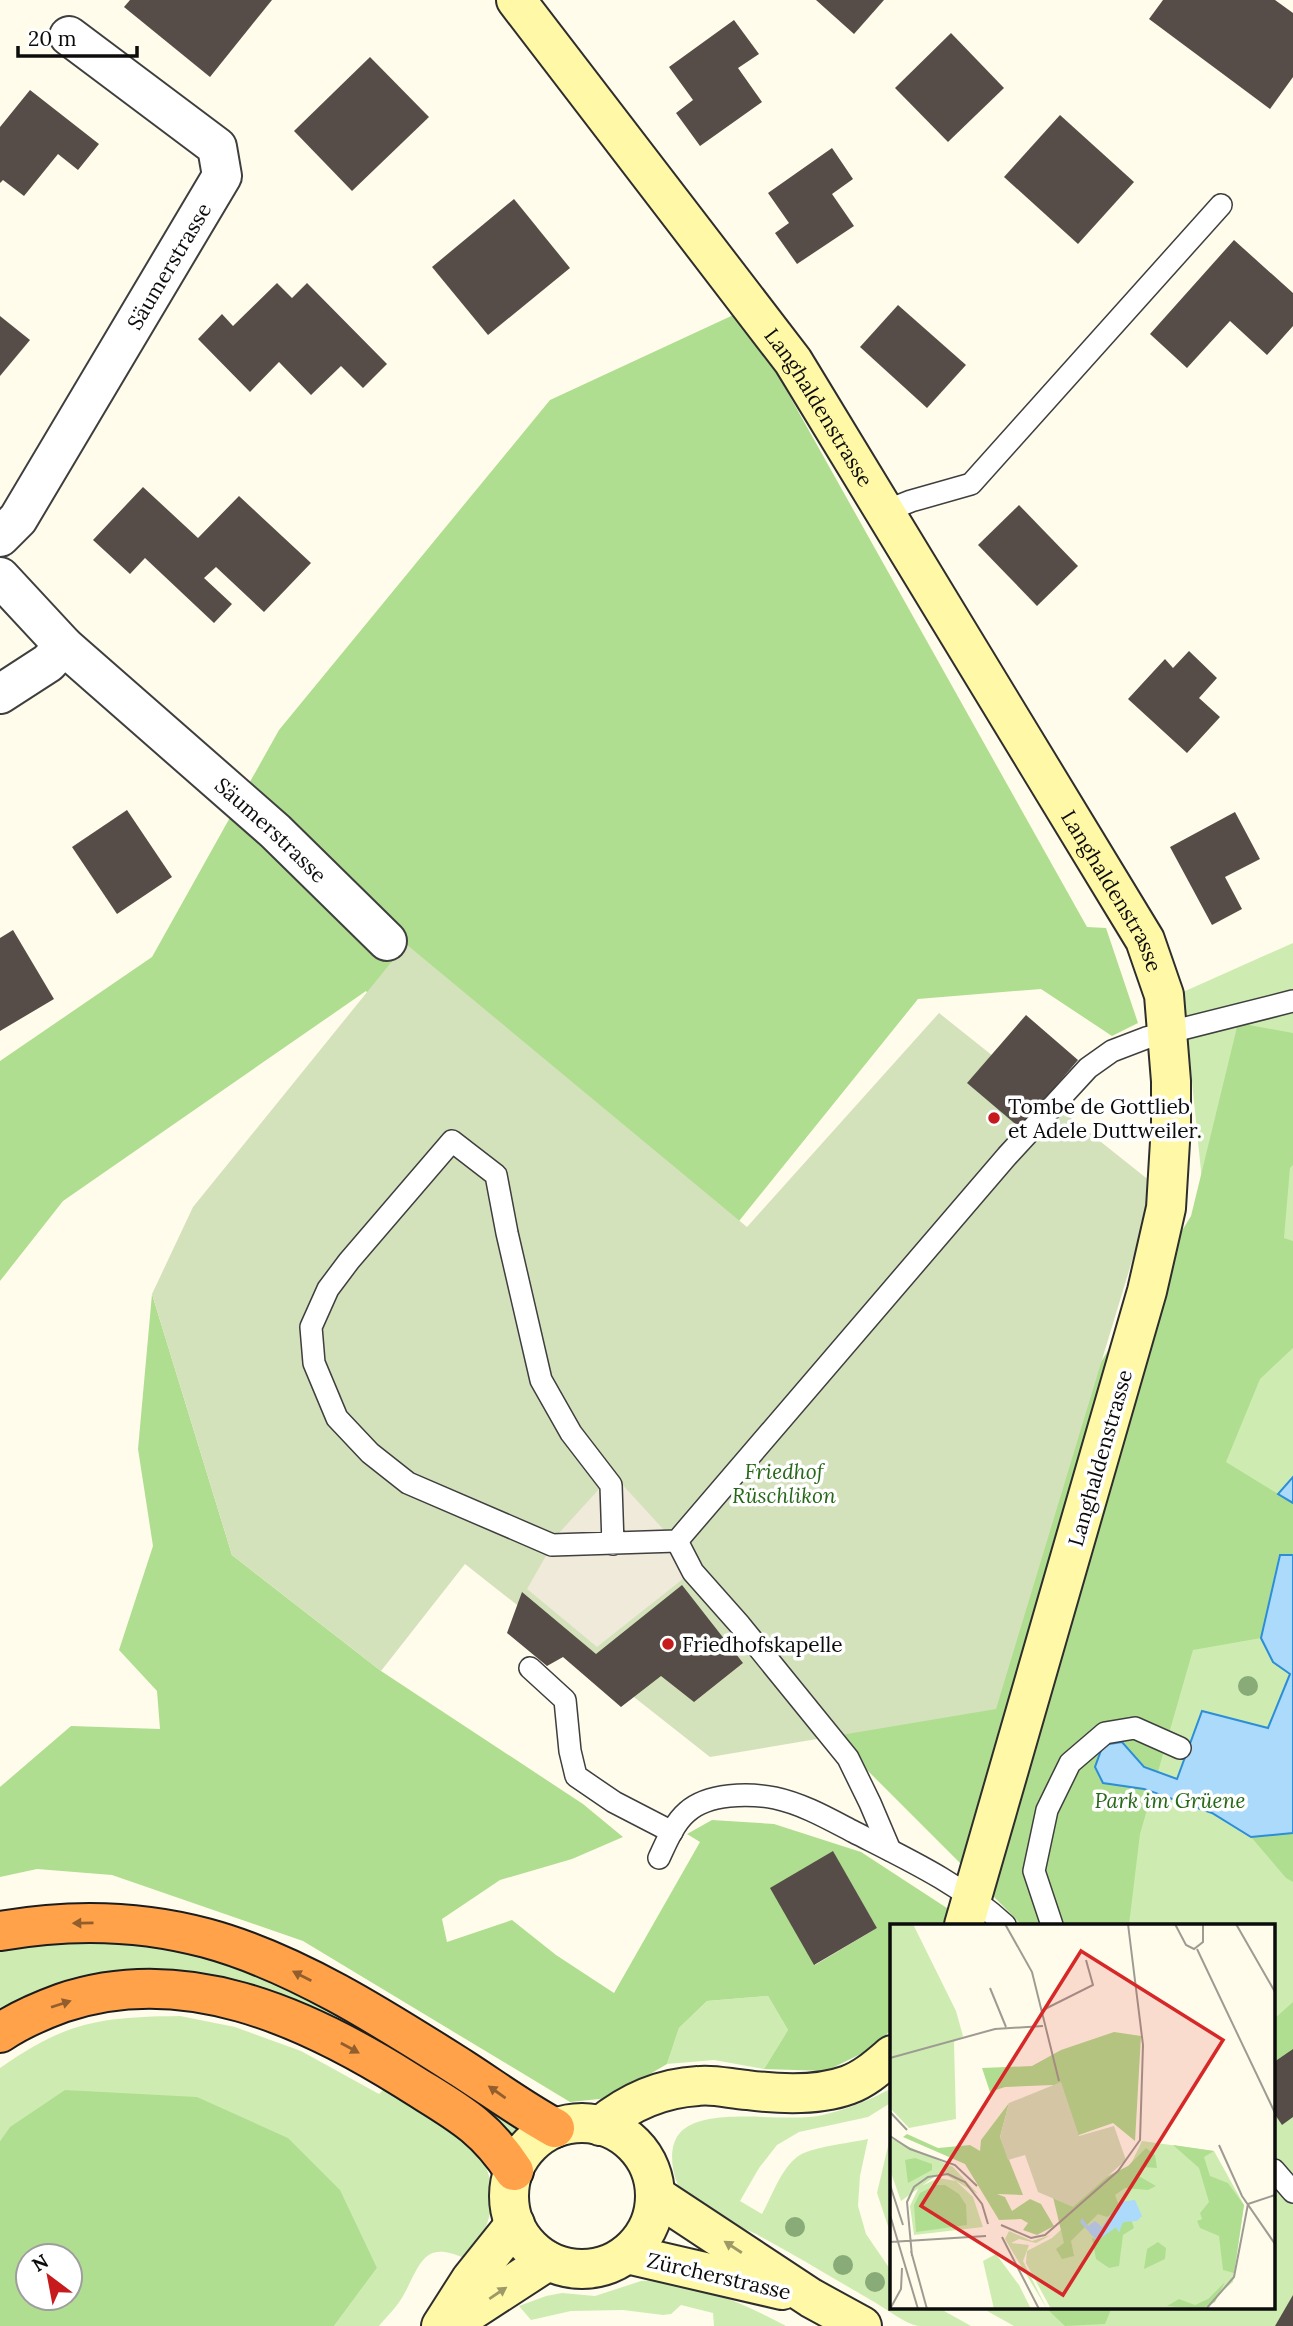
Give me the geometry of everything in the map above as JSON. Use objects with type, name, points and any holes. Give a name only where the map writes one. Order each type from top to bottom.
[{"type":"highway","points":[[0,1931],[51,1924],[151,1926],[235,1948],[272,1962],[350,2002],[555,2128]]},
{"type":"highway","points":[[0,2033],[44,2010],[86,1996],[126,1989],[192,1991],[242,2001],[319,2031],[387,2068],[456,2111],[488,2137],[514,2171]]},
{"type":"street","name":"Langhaldenstrasse","points":[[516,0],[793,361],[1145,940],[1164,995],[1171,1092],[1166,1208],[1147,1291],[969,1911]]},
{"type":"street","name":"Säumerstrasse","points":[[0,537],[18,519],[222,176],[217,147],[69,36]]},
{"type":"street","name":"Säumerstrasse","points":[[0,577],[64,646],[275,831],[387,941]]},
{"type":"street","points":[[0,694],[48,663],[64,646]]},
{"type":"street","points":[[600,2126],[628,2105],[649,2096],[700,2085],[762,2092],[815,2092],[849,2085],[873,2072],[890,2057]]},
{"type":"street","points":[[644,2156],[662,2116],[681,2089]]},
{"type":"street","points":[[585,2123],[600,2126],[617,2132],[632,2142],[644,2156],[654,2181],[651,2222],[645,2234],[627,2255],[596,2268],[571,2268],[548,2261],[534,2251],[523,2238],[515,2224],[509,2197],[514,2171],[530,2146],[555,2128],[585,2123]]},
{"type":"street","name":"Zürcherstrasse","points":[[655,2195],[811,2298],[862,2326]]},
{"type":"street","points":[[440,2326],[471,2279],[515,2224]]},
{"type":"street","name":"Zürcherstrasse","points":[[627,2255],[811,2298]]},
{"type":"street","points":[[448,2326],[548,2261]]},
{"type":"lane","points":[[886,511],[971,484],[1221,205]]},
{"type":"lane","points":[[612,1544],[611,1485],[571,1433],[541,1380],[496,1175],[452,1141],[349,1261],[328,1289],[311,1327],[314,1363],[337,1418],[370,1453],[408,1483],[552,1545],[612,1544],[677,1541],[1007,1156],[1087,1068],[1121,1047],[1168,1031],[1293,1002]]},
{"type":"lane","points":[[677,1541],[693,1572],[740,1625],[848,1758],[890,1850]]},
{"type":"lane","points":[[530,1668],[565,1700],[570,1751],[576,1776],[614,1802],[672,1832]]},
{"type":"lane","points":[[1052,1924],[1034,1871],[1047,1810],[1070,1763],[1105,1733],[1135,1728],[1180,1748]]},
{"type":"lane","points":[[659,1857],[672,1832],[687,1812],[711,1800],[744,1796],[775,1798],[805,1807],[890,1850],[969,1911],[1002,1924]]},
{"type":"lane","points":[[1276,2172],[1293,2192]]},
{"type":"green space","points":[[742,311],[1087,927],[1106,928],[1138,1023],[1112,1036],[1041,989],[918,999],[606,1386],[1046,1451],[1191,1216],[1238,1023],[1293,1033],[1293,1165],[1290,1168],[1284,1238],[1293,1241],[1293,1348],[1260,1379],[1226,1462],[1293,1503],[1293,1555],[1279,1555],[1261,1638],[1193,1650],[1140,1834],[1129,1924],[1021,1924],[682,1585],[366,991],[63,1201],[0,1281],[0,1061],[152,957],[279,730],[550,400]]},
{"type":"green space","name":"Park im Grüene","points":[[1293,943],[1293,2326],[1014,2326],[982,2308],[1276,2308],[1276,1924],[1008,1924],[1205,1211],[1183,992]]},
{"type":"green space","name":"Friedhof Rüschlikon","points":[[406,944],[747,1227],[939,1013],[1155,1185],[996,1709],[710,1757],[465,1564],[381,1671],[232,1555],[152,1294],[193,1207]]},
{"type":"green space","points":[[152,1294],[232,1555],[381,1671],[583,1804],[623,1837],[572,1859],[500,1880],[442,1919],[447,1942],[512,1920],[556,1955],[614,1993],[700,1842],[687,1834],[712,1820],[774,1824],[861,1852],[953,1912],[947,1924],[890,1924],[890,2030],[879,2045],[826,2071],[764,2069],[788,2030],[768,1996],[707,2001],[679,2028],[667,2064],[609,2098],[570,2102],[303,1941],[112,1875],[37,1869],[0,1877],[0,1787],[71,1726],[160,1729],[157,1691],[119,1650],[153,1546],[138,1449]],"holes":[[[833,1852],[877,1928],[815,1965]]]},
{"type":"green space","points":[[1293,1833],[1293,1882],[1286,1878],[1251,1837]]},
{"type":"green space","points":[[137,1937],[283,1980],[460,2085],[519,2130],[513,2137],[474,2107],[278,1999],[0,2015],[0,1949],[45,1940]]},
{"type":"green space","points":[[768,1996],[788,2030],[764,2069],[714,2060],[667,2064],[679,2028],[707,2001]]},
{"type":"green space","points":[[1293,2002],[1293,2049],[1276,2061],[1276,2017]]},
{"type":"green space","points":[[180,2016],[235,2027],[301,2051],[379,2094],[390,2083],[452,2125],[483,2160],[490,2181],[491,2205],[484,2232],[466,2259],[441,2252],[432,2253],[425,2258],[401,2300],[379,2326],[334,2326],[377,2268],[11,2127],[0,2141],[0,2068],[45,2040],[86,2025],[128,2018]]},
{"type":"green space","points":[[890,2089],[890,2103],[868,2117],[799,2132],[777,2145],[759,2168],[740,2201],[762,2214],[782,2176],[797,2157],[820,2148],[868,2139],[860,2176],[858,2206],[866,2234],[890,2269],[890,2308],[939,2308],[971,2326],[918,2326],[907,2322],[756,2234],[701,2211],[681,2192],[673,2166],[673,2149],[679,2134],[691,2125],[726,2117],[788,2118],[823,2115]]},
{"type":"green space","points":[[65,2090],[197,2097],[288,2138],[340,2190],[377,2268],[334,2326],[0,2326],[0,2141],[10,2127]]},
{"type":"green space","points":[[890,2141],[890,2232],[877,2193]]},
{"type":"green space","points":[[655,2280],[723,2297],[786,2326],[714,2326],[713,2313],[681,2305],[671,2314],[663,2315],[623,2310],[571,2311],[531,2320],[519,2306],[546,2296],[562,2293],[595,2296],[641,2281]]},
{"type":"green space","points":[[1046,2308],[1112,2308],[1105,2324],[1065,2326]]},
{"type":"shaded area","points":[[620,1482],[698,1567],[597,1647],[527,1589],[559,1533],[600,1488]]},
{"type":"water","points":[[1293,1477],[1293,1503],[1278,1494]]},
{"type":"water","points":[[1280,1555],[1293,1555],[1293,1833],[1251,1837],[1212,1813],[1144,1789],[1103,1783],[1095,1767],[1103,1745],[1122,1742],[1144,1767],[1177,1779],[1202,1711],[1268,1728],[1290,1674],[1273,1662],[1261,1638]]},
{"type":"building","points":[[130,0],[272,0],[210,77],[124,7]]},
{"type":"building","points":[[816,0],[884,0],[854,34]]},
{"type":"building","points":[[1163,0],[1275,0],[1293,13],[1293,77],[1270,109],[1149,19]]},
{"type":"building","points":[[734,20],[759,54],[738,68],[762,102],[700,146],[676,113],[693,100],[669,67]]},
{"type":"building","points":[[951,33],[1004,88],[948,142],[895,88]]},
{"type":"building","points":[[370,57],[429,117],[352,191],[294,131]]},
{"type":"building","points":[[30,90],[99,144],[78,170],[58,154],[24,196],[3,180],[0,183],[0,127]]},
{"type":"building","points":[[1060,115],[1134,182],[1078,244],[1004,177]]},
{"type":"building","points":[[832,148],[853,179],[832,194],[854,226],[797,264],[775,233],[789,223],[768,193]]},
{"type":"building","points":[[514,199],[570,268],[488,335],[432,267]]},
{"type":"building","points":[[1234,240],[1293,293],[1293,326],[1267,355],[1230,321],[1187,368],[1150,334]]},
{"type":"building","points":[[277,283],[292,298],[307,283],[387,364],[363,388],[341,366],[311,395],[279,362],[250,392],[198,339],[222,314],[233,326]]},
{"type":"building","points":[[898,305],[966,365],[927,408],[860,347]]},
{"type":"building","points":[[0,316],[30,340],[0,376]]},
{"type":"building","points":[[143,487],[198,538],[239,496],[311,563],[264,612],[216,567],[204,578],[232,604],[214,623],[145,558],[130,574],[93,540]]},
{"type":"building","points":[[1019,505],[1078,566],[1037,606],[978,545]]},
{"type":"building","points":[[1189,651],[1217,678],[1199,698],[1220,717],[1187,753],[1128,699],[1165,659],[1173,668]]},
{"type":"building","points":[[127,810],[172,877],[117,914],[72,847]]},
{"type":"building","points":[[1235,812],[1260,859],[1225,877],[1242,909],[1212,925],[1170,847]]},
{"type":"building","points":[[13,930],[54,999],[0,1031],[0,938]]},
{"type":"building","points":[[1026,1015],[1078,1060],[1020,1128],[967,1083]]},
{"type":"building","name":"Friedhofskapelle","points":[[682,1585],[743,1663],[694,1702],[661,1676],[621,1707],[563,1657],[547,1666],[507,1633],[522,1592],[596,1654]]},
{"type":"building","points":[[833,1851],[877,1928],[814,1965],[770,1888]]},
{"type":"building","points":[[1293,2049],[1293,2117],[1282,2125],[1276,2116],[1276,2061]]},
{"type":"building","points":[[1293,2295],[1293,2326],[1275,2326]]},
{"type":"place","name":"Tombe de Gottlieb et Adele Duttweiler.","points":[[994,1118]]},
{"type":"place","name":"Friedhofskapelle","points":[[668,1644]]}]
